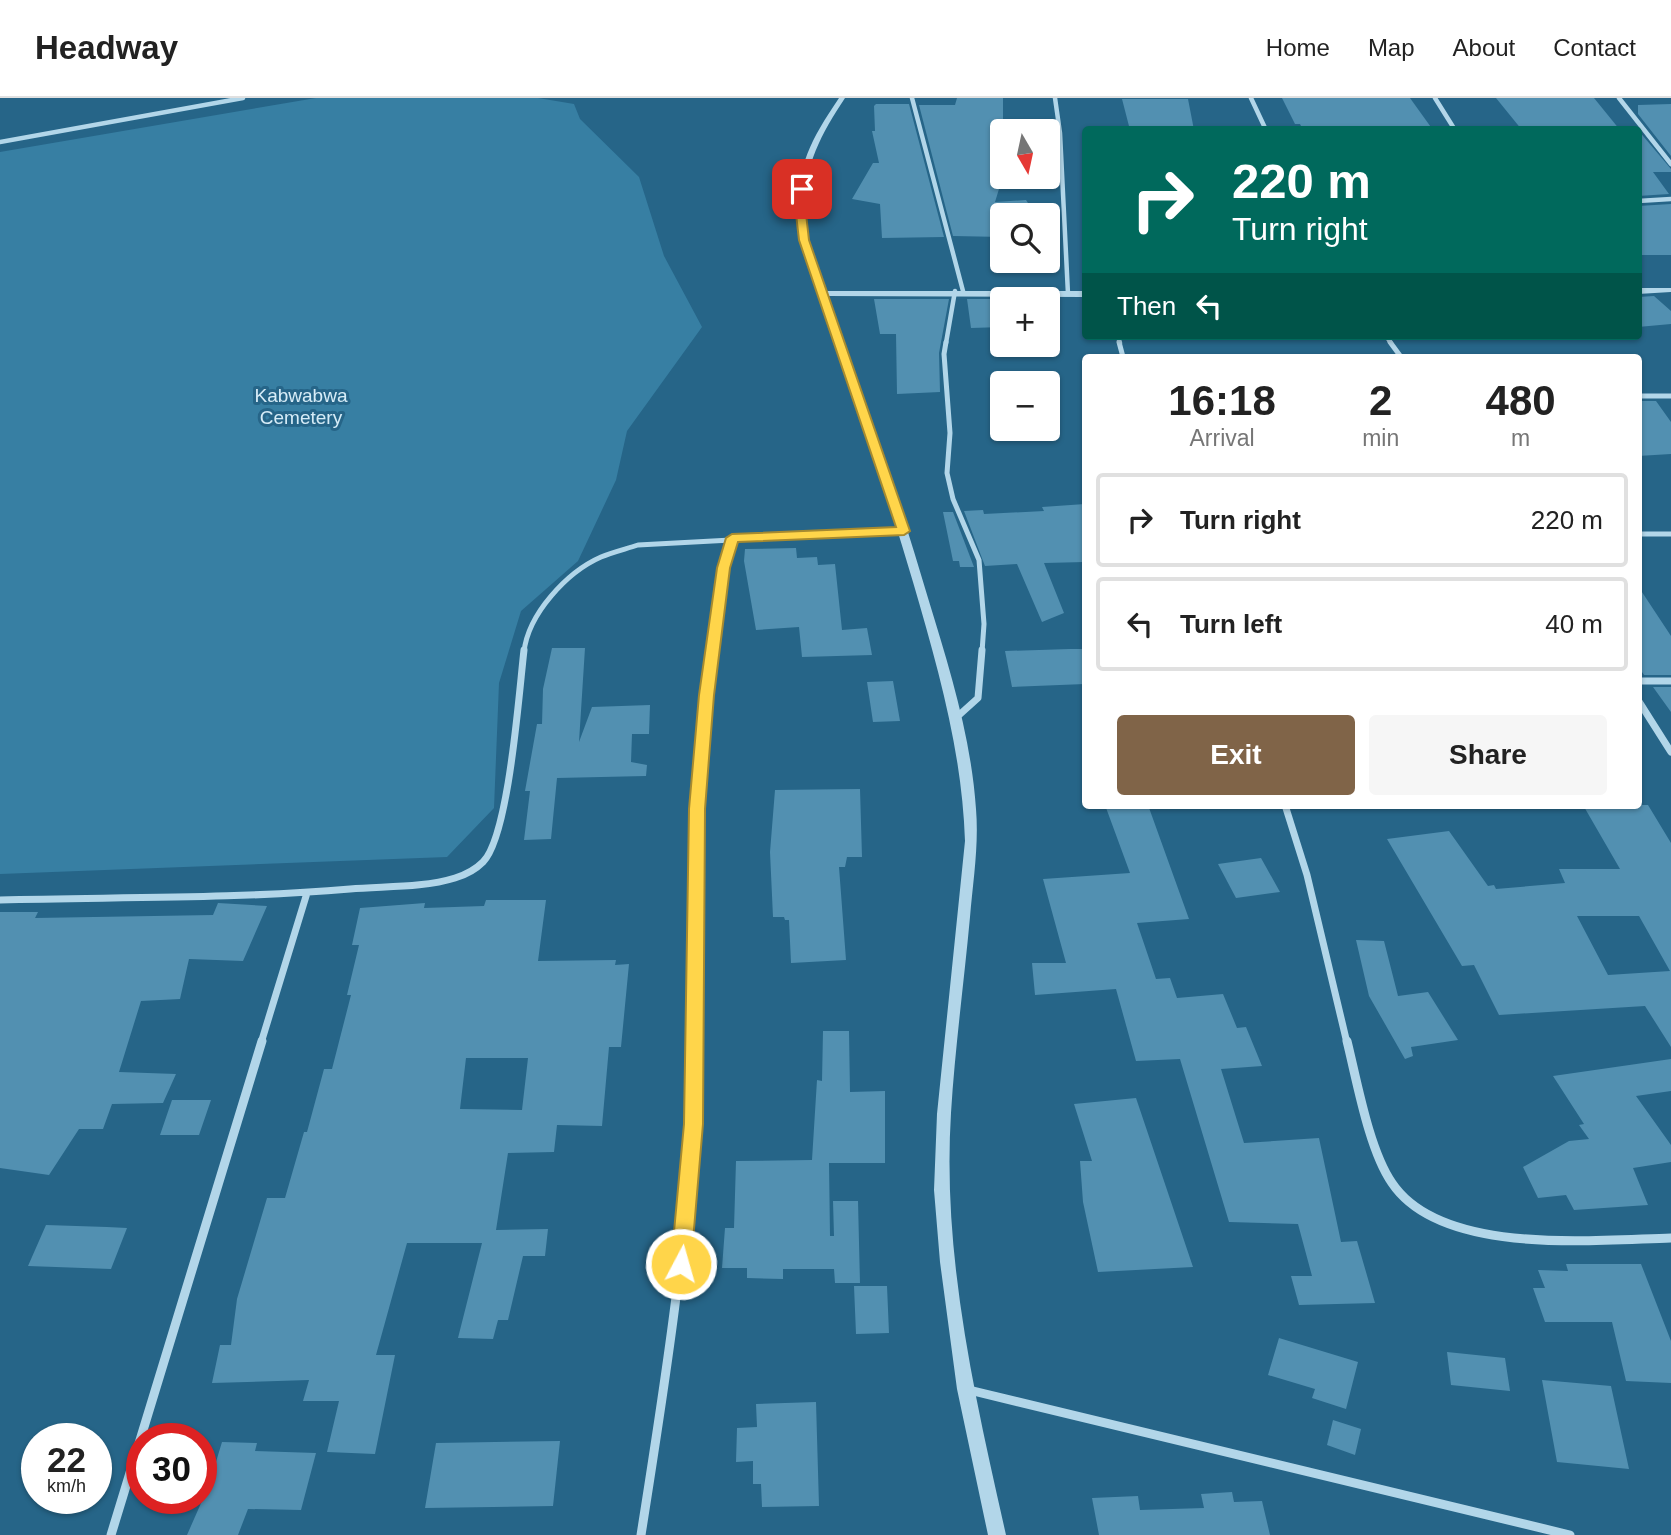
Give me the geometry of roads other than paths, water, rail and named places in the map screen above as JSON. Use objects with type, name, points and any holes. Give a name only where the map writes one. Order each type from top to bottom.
[{"type":"street","points":[[0,142],[243,98]]},
{"type":"street","points":[[842,98],[811,145],[803,172],[800,205],[804,240],[904,531],[958,716],[971,798],[971,841],[944,1114],[942,1190],[948,1262],[965,1389],[997,1535]]},
{"type":"street","points":[[912,98],[959,291],[944,354],[950,433],[947,473],[953,499],[979,560],[984,624],[978,698],[958,716]]},
{"type":"street","points":[[1055,98],[1060,133],[1068,294]]},
{"type":"street","points":[[1251,98],[1264,126]]},
{"type":"street","points":[[1435,98],[1452,126]]},
{"type":"street","points":[[1619,98],[1641,126]]},
{"type":"street","points":[[1642,127],[1671,164]]},
{"type":"street","points":[[1642,201],[1671,199]]},
{"type":"street","points":[[1642,291],[1671,290]]},
{"type":"street","points":[[823,293],[959,291],[1082,294]]},
{"type":"street","points":[[1642,396],[1671,396]]},
{"type":"street","points":[[0,900],[307,893],[455,878],[485,861],[495,844],[511,764],[525,643],[547,601],[572,576],[600,557],[638,545],[904,531]]},
{"type":"street","points":[[1642,534],[1671,534]]},
{"type":"street","points":[[641,1535],[670,1353],[684,1242],[694,1124],[697,809],[706,695],[723,568],[732,538]]},
{"type":"street","points":[[1642,681],[1671,681]]},
{"type":"street","points":[[1642,707],[1671,752]]},
{"type":"street","points":[[1286,809],[1304,858],[1353,1066],[1379,1156],[1390,1180],[1405,1201],[1432,1217],[1468,1230],[1592,1239],[1671,1238]]},
{"type":"street","points":[[111,1535],[307,893]]},
{"type":"street","points":[[965,1389],[1570,1535]]},
{"type":"park label","name":"Kabwabwa Cemetery","points":[[301,406]]}]
